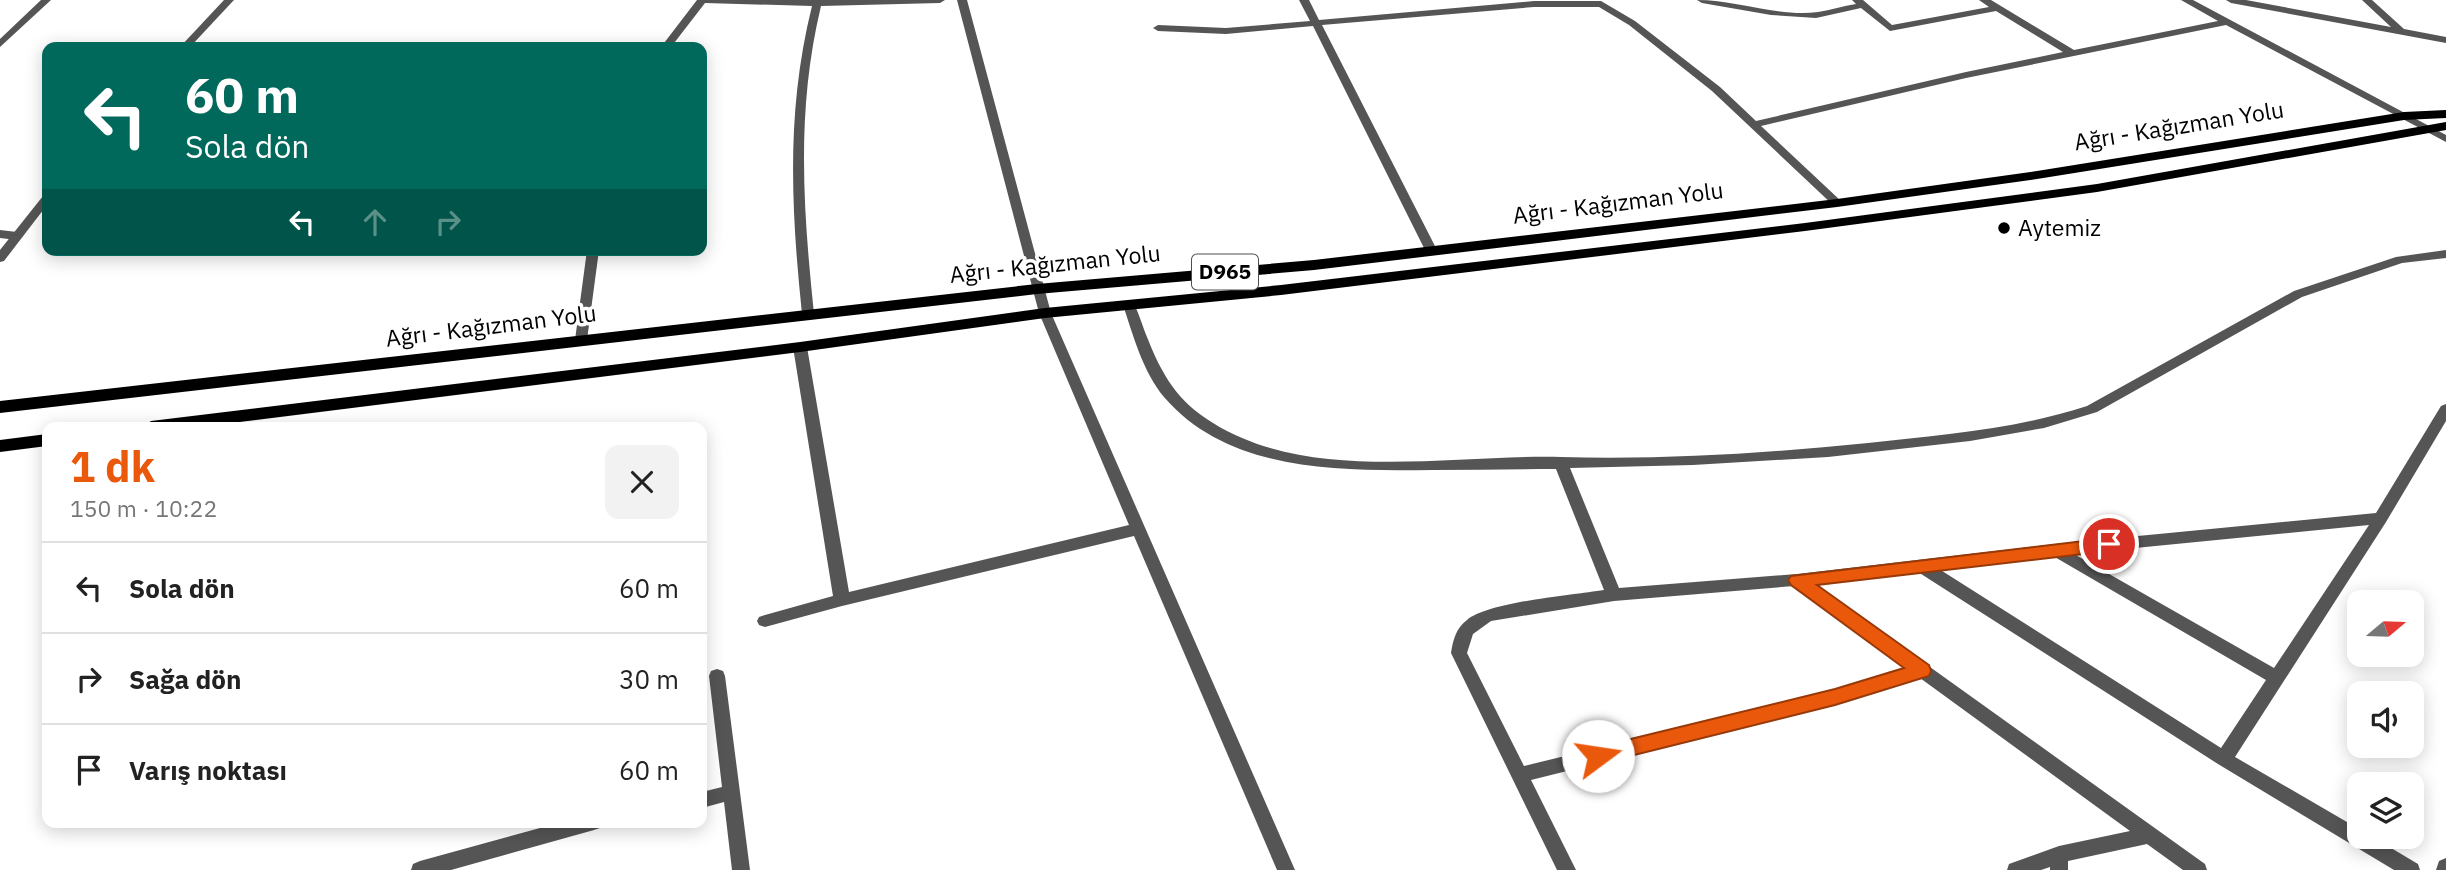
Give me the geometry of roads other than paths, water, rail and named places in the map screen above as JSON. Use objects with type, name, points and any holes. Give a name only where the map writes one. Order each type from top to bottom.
[{"type":"main road","points":[[2404,116],[2446,107]]},
{"type":"main road","name":"Ağrı - Kağızman Yolu","points":[[0,407],[1038,289],[1314,265],[1838,203],[2037,175],[2404,116],[2446,114]]},
{"type":"main road","name":"Ağrı - Kağızman Yolu","points":[[192,422],[800,347],[1045,313],[1805,228],[2030,197],[2446,127]]},
{"type":"main road","points":[[0,446],[42,441]]},
{"type":"street","points":[[0,44],[46,0]]},
{"type":"street","points":[[190,42],[229,0]]},
{"type":"street","points":[[670,42],[703,0],[817,3],[940,0]]},
{"type":"street","points":[[962,0],[1045,313],[1286,870]]},
{"type":"street","points":[[1304,0],[1431,250]]},
{"type":"street","points":[[1702,0],[1771,12],[1816,15],[1860,3],[1890,28],[1997,8]]},
{"type":"street","points":[[1984,0],[2073,54]]},
{"type":"street","points":[[2186,0],[2446,139]]},
{"type":"street","points":[[2231,0],[2446,40]]},
{"type":"street","points":[[2367,0],[2400,30]]},
{"type":"street","points":[[1158,28],[1226,31],[1314,21],[1534,4],[1604,2],[1756,124],[1838,203]]},
{"type":"street","points":[[808,314],[796,206],[797,101],[805,44],[817,3]]},
{"type":"street","points":[[1756,124],[1966,75],[2228,22]]},
{"type":"street","points":[[0,258],[42,204]]},
{"type":"street","points":[[0,234],[17,236]]},
{"type":"street","points":[[1129,305],[1167,393],[1212,429],[1257,449],[1304,462],[1356,466],[1710,460],[1839,452],[2005,433],[2055,422],[2092,409],[2298,294],[2400,260],[2446,254]]},
{"type":"street","points":[[581,340],[592,256]]},
{"type":"street","points":[[800,347],[842,600]]},
{"type":"street","points":[[2224,759],[2381,518],[2446,409]]},
{"type":"street","points":[[1560,463],[1614,595]]},
{"type":"street","points":[[1567,870],[1459,653],[1461,637],[1470,624],[1488,615],[1614,595],[1797,580],[2055,550],[2381,518]]},
{"type":"street","points":[[765,621],[1138,529]]},
{"type":"street","points":[[2055,550],[2277,678]]},
{"type":"street","points":[[1923,567],[2224,759],[2411,870]]},
{"type":"street","points":[[1797,580],[2198,870]]},
{"type":"street","points":[[1518,775],[1835,697],[1922,671]]},
{"type":"street","points":[[717,676],[741,870]]},
{"type":"street","points":[[707,799],[732,792]]},
{"type":"street","points":[[419,870],[572,828]]},
{"type":"street","points":[[2016,870],[2059,863],[2149,835]]},
{"type":"place","name":"Aytemiz","points":[[2004,228]]}]
